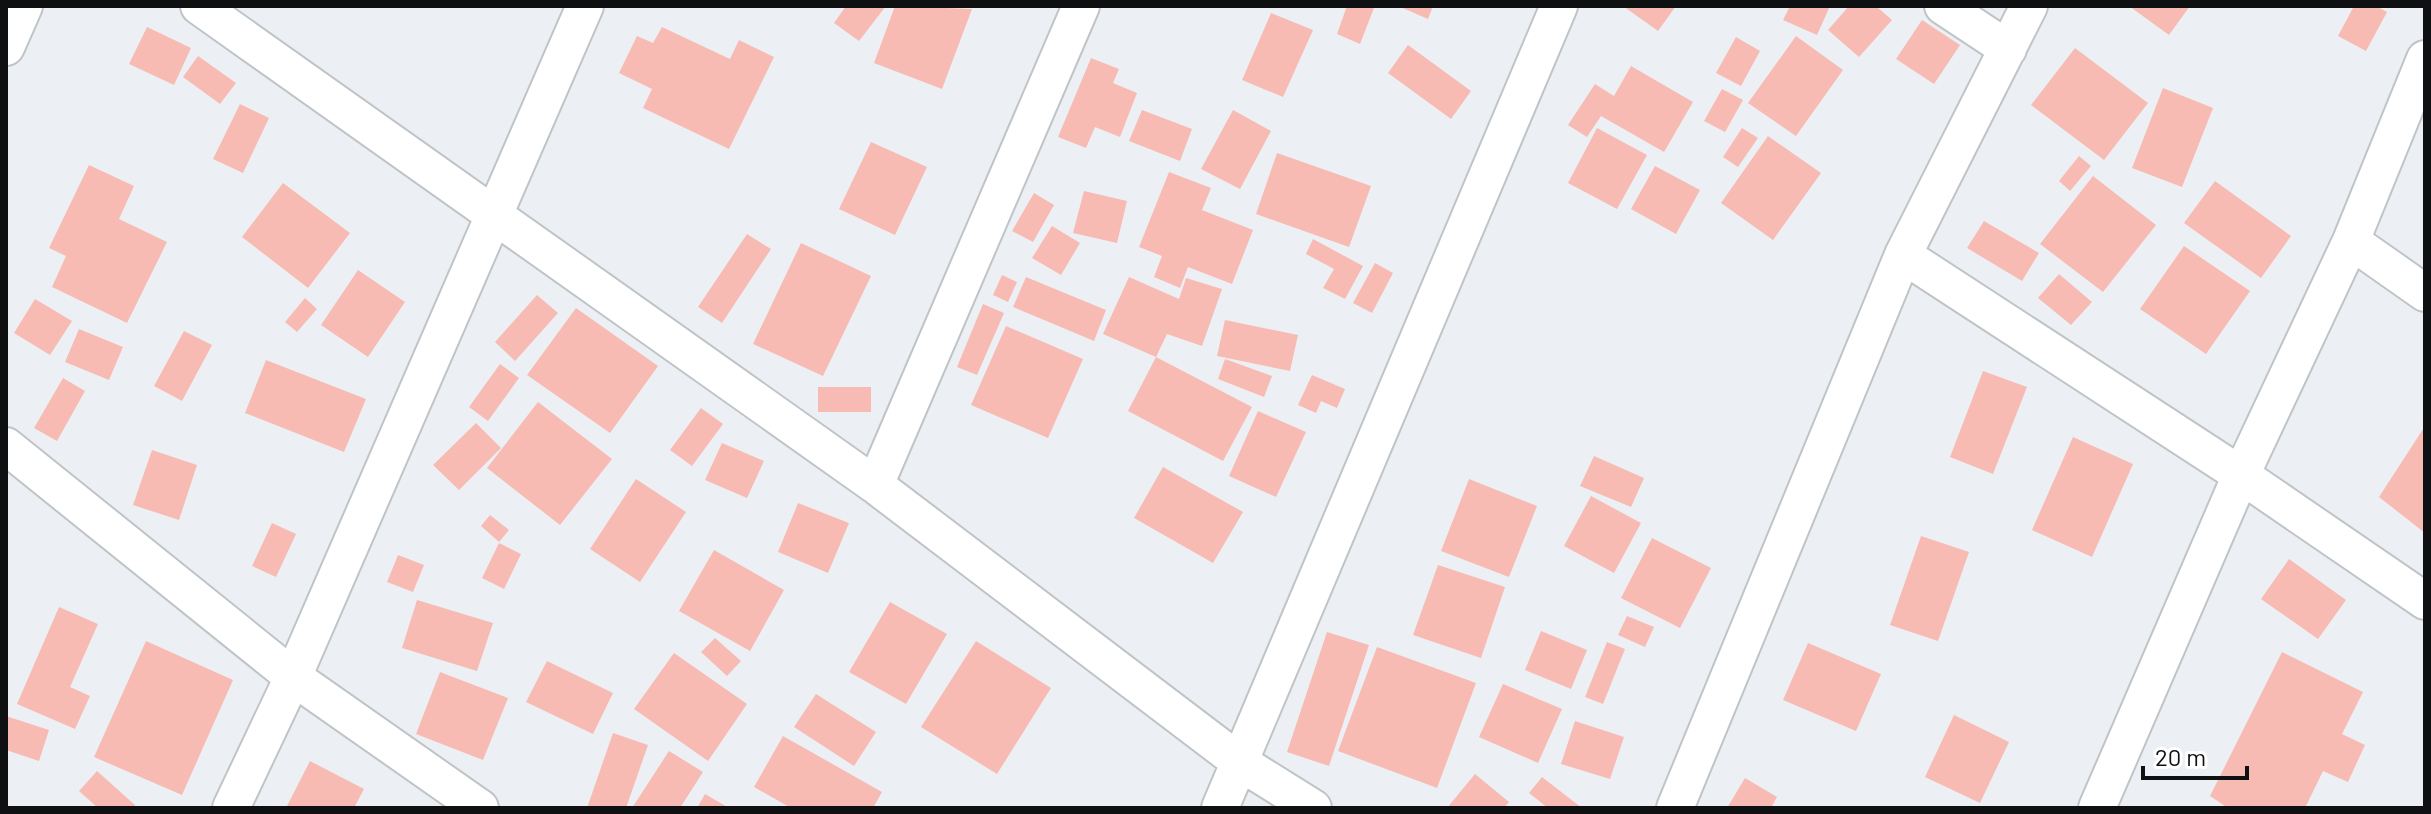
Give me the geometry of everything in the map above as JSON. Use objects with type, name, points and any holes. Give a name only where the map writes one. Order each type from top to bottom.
[{"type":"street","points":[[6,47],[24,6]]},
{"type":"street","points":[[199,6],[875,485],[1241,763],[1313,808]]},
{"type":"street","points":[[231,808],[293,677],[585,6]]},
{"type":"street","points":[[875,485],[1081,6]]},
{"type":"street","points":[[1220,808],[1559,6]]},
{"type":"street","points":[[1943,6],[2008,49]]},
{"type":"street","points":[[1675,808],[1903,255],[2029,6]]},
{"type":"street","points":[[2097,808],[2241,475],[2351,241],[2425,59]]},
{"type":"street","points":[[2351,241],[2425,293]]},
{"type":"street","points":[[1903,255],[2241,475],[2425,601]]},
{"type":"street","points":[[6,446],[293,677],[480,808]]},
{"type":"building","points":[[846,6],[886,6],[859,41],[834,23]]},
{"type":"building","points":[[895,6],[972,9],[942,89],[874,63]]},
{"type":"building","points":[[1347,6],[1374,8],[1360,44],[1337,34]]},
{"type":"building","points":[[1398,6],[1433,6],[1428,19]]},
{"type":"building","points":[[1623,6],[1676,6],[1658,31]]},
{"type":"building","points":[[1790,6],[1830,6],[1817,35],[1783,20]]},
{"type":"building","points":[[1849,6],[1876,6],[1892,20],[1859,57],[1828,30]]},
{"type":"building","points":[[2129,6],[2190,6],[2169,35]]},
{"type":"building","points":[[2354,6],[2376,6],[2387,12],[2366,51],[2338,36]]},
{"type":"building","points":[[1271,13],[1313,30],[1283,97],[1242,80]]},
{"type":"building","points":[[1922,20],[1960,45],[1934,84],[1896,59]]},
{"type":"building","points":[[147,27],[191,48],[174,85],[129,64]]},
{"type":"building","points":[[662,27],[730,59],[739,40],[774,57],[729,149],[643,108],[652,89],[619,73],[637,36],[653,43]]},
{"type":"building","points":[[1796,36],[1843,70],[1796,136],[1748,103]]},
{"type":"building","points":[[1736,37],[1760,51],[1741,86],[1716,73]]},
{"type":"building","points":[[1408,45],[1471,91],[1451,119],[1388,73]]},
{"type":"building","points":[[2075,48],[2148,103],[2104,160],[2031,105]]},
{"type":"building","points":[[198,56],[236,83],[220,104],[183,77]]},
{"type":"building","points":[[1091,58],[1119,69],[1113,83],[1137,93],[1120,137],[1095,127],[1086,148],[1058,137]]},
{"type":"building","points":[[1631,66],[1693,102],[1664,152],[1601,116],[1587,137],[1568,125],[1595,84],[1614,96]]},
{"type":"building","points":[[2163,88],[2213,108],[2182,187],[2132,168]]},
{"type":"building","points":[[1722,89],[1743,100],[1725,132],[1704,121]]},
{"type":"building","points":[[240,104],[269,118],[243,173],[213,159]]},
{"type":"building","points":[[1142,110],[1192,129],[1180,161],[1129,141]]},
{"type":"building","points":[[1233,110],[1271,131],[1240,189],[1201,169]]},
{"type":"building","points":[[1597,128],[1647,155],[1617,209],[1568,183]]},
{"type":"building","points":[[1742,128],[1758,138],[1738,167],[1723,157]]},
{"type":"building","points":[[1768,136],[1821,173],[1773,240],[1721,203]]},
{"type":"building","points":[[871,142],[927,167],[895,235],[839,209]]},
{"type":"building","points":[[1277,153],[1371,186],[1349,247],[1256,214]]},
{"type":"building","points":[[2079,156],[2091,166],[2070,191],[2059,181]]},
{"type":"building","points":[[89,165],[134,186],[119,219],[167,242],[127,323],[52,287],[66,256],[49,248]]},
{"type":"building","points":[[1655,166],[1700,190],[1676,234],[1631,209]]},
{"type":"building","points":[[1169,172],[1211,188],[1202,210],[1253,230],[1232,284],[1188,267],[1180,288],[1154,277],[1162,256],[1139,247]]},
{"type":"building","points":[[2093,176],[2156,225],[2103,292],[2040,244]]},
{"type":"building","points":[[2215,181],[2291,236],[2261,278],[2184,223]]},
{"type":"building","points":[[283,183],[350,233],[308,288],[242,237]]},
{"type":"building","points":[[1084,191],[1127,201],[1117,243],[1073,233]]},
{"type":"building","points":[[1034,193],[1054,205],[1033,242],[1012,231]]},
{"type":"building","points":[[1984,221],[2039,253],[2022,281],[1967,248]]},
{"type":"building","points":[[1052,226],[1080,243],[1061,275],[1032,258]]},
{"type":"building","points":[[747,234],[771,249],[722,323],[698,307]]},
{"type":"building","points":[[1313,239],[1363,266],[1345,299],[1323,288],[1334,269],[1306,254]]},
{"type":"building","points":[[801,243],[871,276],[823,376],[753,344]]},
{"type":"building","points":[[2184,246],[2250,291],[2206,354],[2140,309]]},
{"type":"building","points":[[1375,263],[1393,273],[1372,313],[1353,303]]},
{"type":"building","points":[[358,270],[405,302],[368,357],[321,325]]},
{"type":"building","points":[[2059,274],[2092,302],[2071,325],[2038,298]]},
{"type":"building","points":[[1002,275],[1017,282],[1008,302],[993,295]]},
{"type":"building","points":[[1026,277],[1106,310],[1094,341],[1013,307]]},
{"type":"building","points":[[1129,277],[1179,299],[1186,278],[1222,289],[1202,346],[1167,334],[1156,357],[1103,334]]},
{"type":"building","points":[[537,295],[558,313],[515,361],[495,342]]},
{"type":"building","points":[[305,298],[317,309],[297,332],[285,322]]},
{"type":"building","points":[[35,299],[72,321],[50,355],[14,333]]},
{"type":"building","points":[[983,304],[1004,313],[977,375],[957,367]]},
{"type":"building","points":[[576,308],[658,366],[610,433],[527,375]]},
{"type":"building","points":[[1225,320],[1298,335],[1290,371],[1217,356]]},
{"type":"building","points":[[1006,326],[1083,359],[1048,438],[971,405]]},
{"type":"building","points":[[79,329],[123,347],[109,380],[65,362]]},
{"type":"building","points":[[184,331],[212,345],[182,401],[154,386]]},
{"type":"building","points":[[1156,357],[1252,407],[1223,461],[1128,411]]},
{"type":"building","points":[[1225,359],[1272,376],[1264,397],[1218,379]]},
{"type":"building","points":[[266,360],[366,399],[344,452],[245,413]]},
{"type":"building","points":[[500,364],[519,378],[488,421],[469,407]]},
{"type":"building","points":[[1983,371],[2027,387],[1993,474],[1950,457]]},
{"type":"building","points":[[1312,375],[1345,389],[1337,408],[1321,401],[1316,413],[1298,405]]},
{"type":"building","points":[[63,378],[85,391],[57,441],[34,428]]},
{"type":"building","points":[[818,387],[871,387],[871,412],[818,412]]},
{"type":"building","points":[[538,402],[612,459],[560,525],[487,468]]},
{"type":"building","points":[[701,408],[723,424],[692,466],[670,450]]},
{"type":"building","points":[[1258,411],[1306,432],[1276,497],[1229,476]]},
{"type":"building","points":[[476,423],[501,448],[459,490],[433,465]]},
{"type":"building","points":[[2425,426],[2425,533],[2379,497]]},
{"type":"building","points":[[2073,437],[2133,464],[2092,557],[2032,530]]},
{"type":"building","points":[[722,443],[764,461],[747,498],[705,480]]},
{"type":"building","points":[[152,450],[197,465],[179,520],[133,505]]},
{"type":"building","points":[[1594,456],[1644,478],[1631,507],[1580,486]]},
{"type":"building","points":[[1163,467],[1243,512],[1213,563],[1134,518]]},
{"type":"building","points":[[636,479],[686,512],[640,582],[590,549]]},
{"type":"building","points":[[1469,479],[1537,506],[1509,577],[1441,551]]},
{"type":"building","points":[[1591,496],[1641,523],[1614,573],[1564,546]]},
{"type":"building","points":[[798,503],[849,523],[828,573],[778,552]]},
{"type":"building","points":[[490,515],[509,530],[499,542],[481,526]]},
{"type":"building","points":[[272,523],[296,534],[276,577],[252,566]]},
{"type":"building","points":[[1921,536],[1969,552],[1938,641],[1890,625]]},
{"type":"building","points":[[1652,538],[1711,568],[1680,628],[1621,598]]},
{"type":"building","points":[[499,543],[521,554],[504,589],[482,578]]},
{"type":"building","points":[[714,550],[784,590],[750,651],[679,611]]},
{"type":"building","points":[[398,555],[424,565],[413,592],[387,582]]},
{"type":"building","points":[[2289,559],[2346,600],[2318,639],[2261,599]]},
{"type":"building","points":[[1438,565],[1505,587],[1481,658],[1413,635]]},
{"type":"building","points":[[417,600],[493,623],[477,671],[402,648]]},
{"type":"building","points":[[890,602],[947,634],[906,704],[849,672]]},
{"type":"building","points":[[59,607],[98,624],[70,687],[90,696],[75,729],[17,704]]},
{"type":"building","points":[[1627,616],[1654,627],[1645,647],[1618,635]]},
{"type":"building","points":[[1541,631],[1587,650],[1571,689],[1525,670]]},
{"type":"building","points":[[1327,632],[1369,645],[1329,766],[1287,752]]},
{"type":"building","points":[[715,638],[741,661],[727,676],[701,652]]},
{"type":"building","points":[[146,641],[233,680],[182,795],[94,757]]},
{"type":"building","points":[[976,641],[1051,688],[997,774],[921,727]]},
{"type":"building","points":[[1607,642],[1625,649],[1603,704],[1585,697]]},
{"type":"building","points":[[1808,643],[1881,674],[1856,731],[1783,700]]},
{"type":"building","points":[[1377,647],[1476,683],[1437,788],[1338,751]]},
{"type":"building","points":[[2282,652],[2363,692],[2342,734],[2365,745],[2348,782],[2323,771],[2305,808],[2228,808],[2210,796]]},
{"type":"building","points":[[674,653],[747,704],[708,761],[634,709]]},
{"type":"building","points":[[547,661],[613,693],[593,734],[526,702]]},
{"type":"building","points":[[440,672],[508,698],[483,760],[416,734]]},
{"type":"building","points":[[1503,684],[1562,709],[1538,763],[1479,737]]},
{"type":"building","points":[[816,694],[876,732],[854,766],[794,727]]},
{"type":"building","points":[[1954,715],[2009,742],[1980,803],[1925,777]]},
{"type":"building","points":[[6,716],[49,730],[39,761],[6,750]]},
{"type":"building","points":[[1575,721],[1624,737],[1610,779],[1561,764]]},
{"type":"building","points":[[613,733],[648,745],[626,808],[587,808]]},
{"type":"building","points":[[783,736],[882,792],[873,808],[791,808],[754,787]]},
{"type":"building","points":[[669,751],[703,772],[680,808],[632,808]]},
{"type":"building","points":[[310,761],[364,789],[354,808],[286,808]]},
{"type":"building","points":[[97,771],[135,805],[132,808],[98,808],[79,791]]},
{"type":"building","points":[[1475,774],[1509,802],[1504,808],[1447,808]]},
{"type":"building","points":[[1542,777],[1582,808],[1548,808],[1529,793]]},
{"type":"building","points":[[1745,778],[1777,797],[1771,808],[1727,808]]},
{"type":"building","points":[[705,794],[729,808],[697,808]]}]
